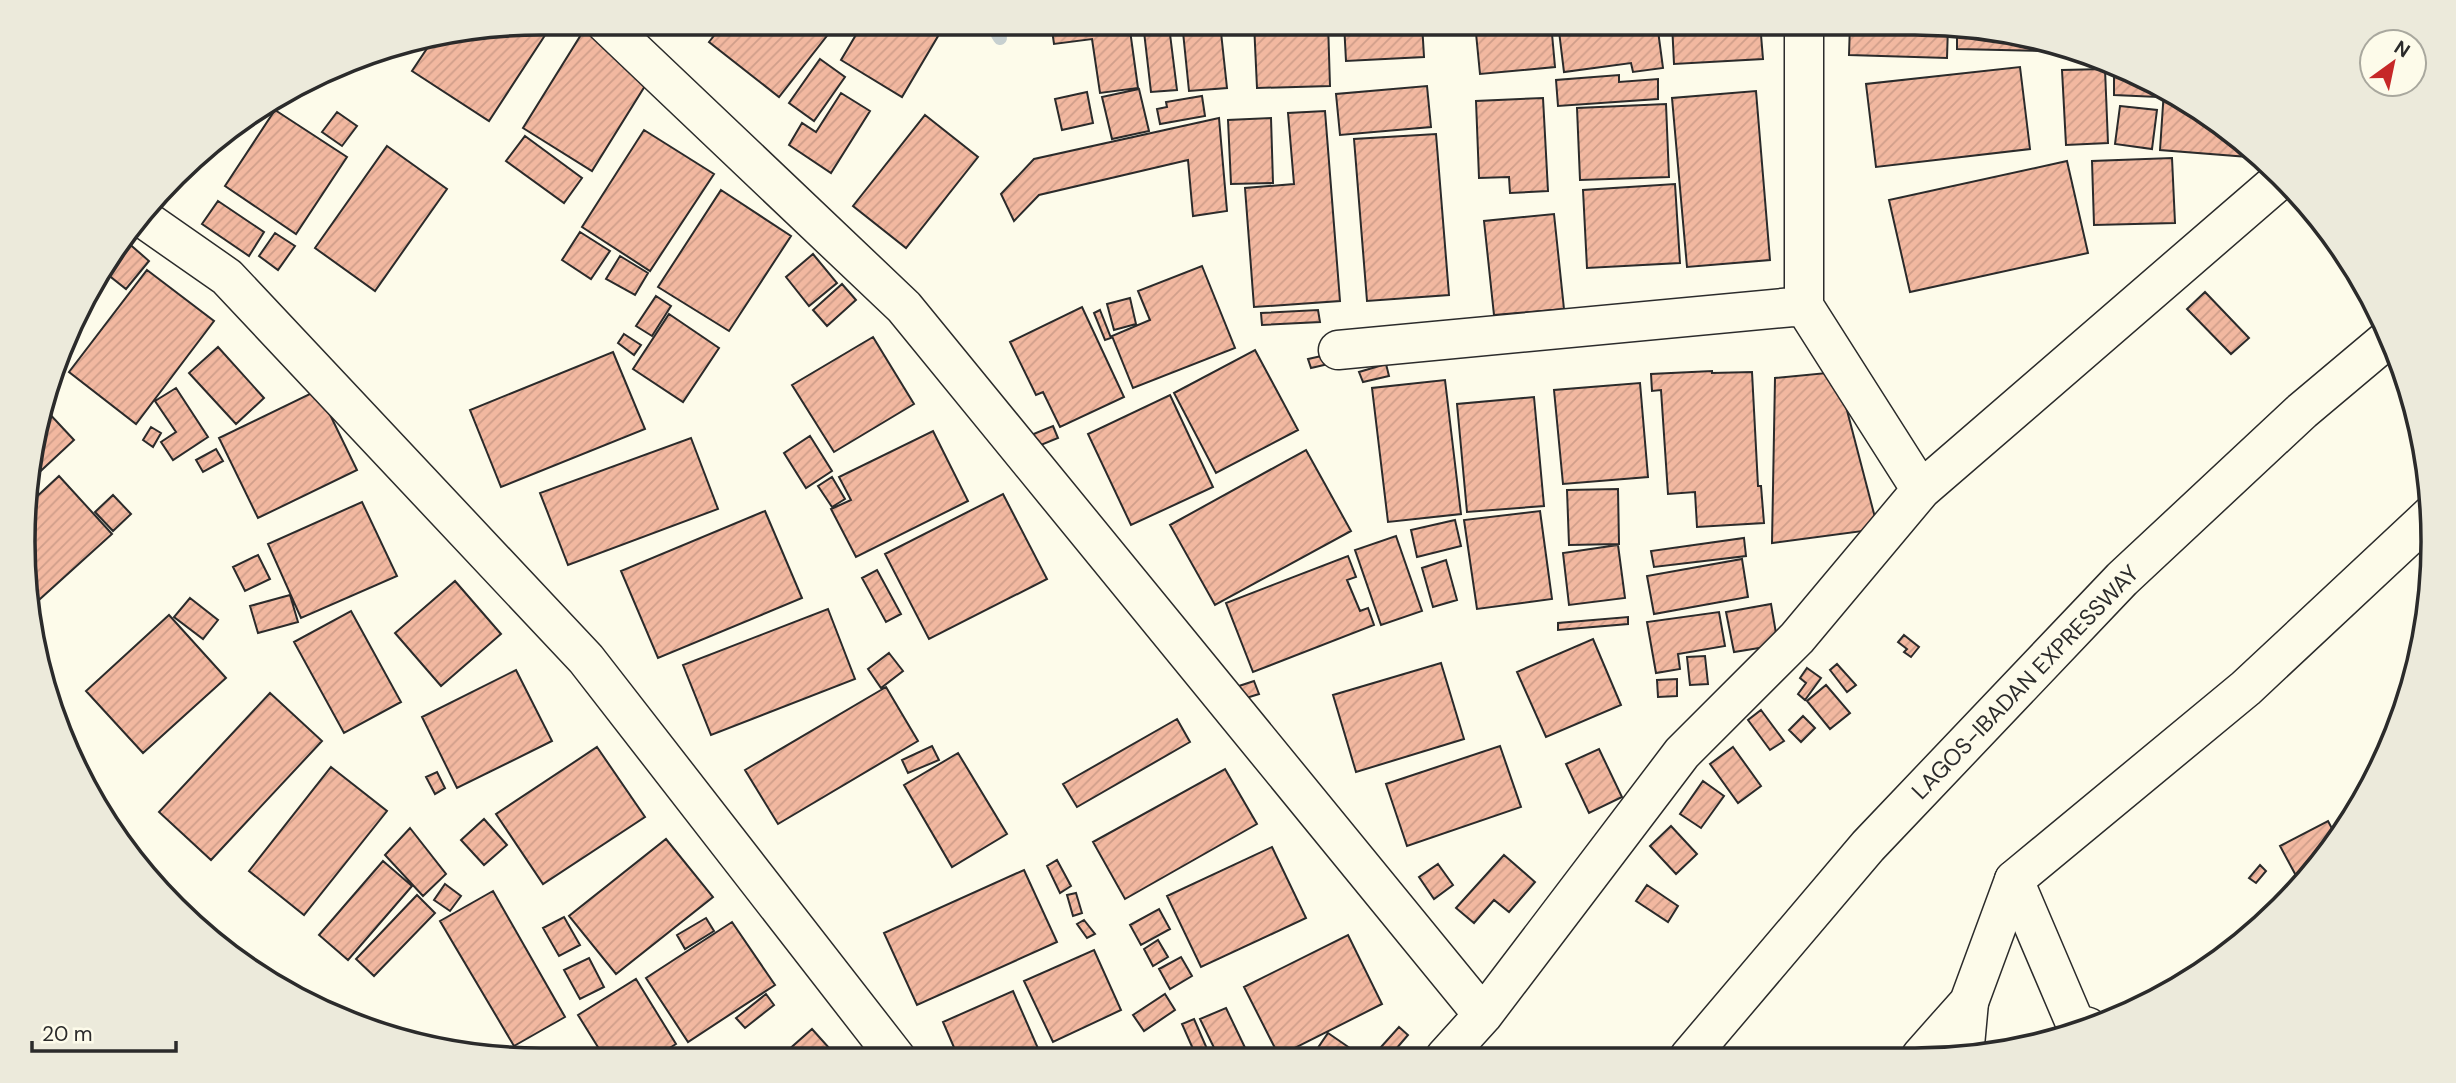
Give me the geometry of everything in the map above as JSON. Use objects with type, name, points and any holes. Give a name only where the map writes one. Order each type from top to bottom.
[{"type":"main road","points":[[618,35],[904,307],[1483,1016]]},
{"type":"main road","points":[[1804,35],[1804,306],[1922,490]]},
{"type":"main road","points":[[1453,1048],[1483,1016],[1682,753],[1797,638],[1922,490],[2274,185]]},
{"type":"main road","points":[[149,222],[227,277],[586,659],[888,1048]]},
{"type":"main road","points":[[1338,350],[1804,306]]},
{"type":"main road","name":"LAGOS-IBADAN EXPRESSWAY","points":[[1697,1048],[1868,846],[2122,579],[2302,411],[2381,345]]},
{"type":"main road","points":[[1965,1045],[1969,1002],[2014,880],[2246,688],[2420,525]]},
{"type":"main road","points":[[2014,880],[2075,1022]]},
{"type":"main road","points":[[1928,1048],[1969,1002]]},
{"type":"building","points":[[545,35],[489,121],[412,71],[427,48],[475,39]]},
{"type":"building","points":[[581,35],[592,35],[653,73],[592,171],[523,128]]},
{"type":"building","points":[[715,35],[828,35],[779,97],[709,42]]},
{"type":"building","points":[[856,35],[939,35],[902,97],[841,60]]},
{"type":"building","points":[[1053,35],[1131,35],[1138,88],[1100,93],[1092,39],[1054,44]]},
{"type":"building","points":[[1144,35],[1170,35],[1177,90],[1151,92]]},
{"type":"building","points":[[1183,35],[1221,35],[1227,88],[1189,91]]},
{"type":"building","points":[[1255,35],[1328,35],[1330,86],[1257,88]]},
{"type":"building","points":[[1345,35],[1423,35],[1424,57],[1346,61]]},
{"type":"building","points":[[1476,35],[1552,35],[1555,67],[1480,74]]},
{"type":"building","points":[[1559,35],[1659,35],[1663,68],[1633,72],[1631,63],[1564,72]]},
{"type":"building","points":[[1673,35],[1761,35],[1763,59],[1674,64]]},
{"type":"building","points":[[1850,35],[1948,36],[1947,58],[1849,55]]},
{"type":"building","points":[[1957,37],[2041,51],[1957,49]]},
{"type":"building","points":[[820,59],[845,77],[814,121],[789,103]]},
{"type":"building","points":[[2020,67],[2030,149],[1876,167],[1866,84]]},
{"type":"building","points":[[2096,69],[2105,73],[2108,143],[2066,145],[2062,70]]},
{"type":"building","points":[[1619,75],[1619,82],[1658,79],[1658,99],[1558,106],[1556,80]]},
{"type":"building","points":[[2114,77],[2157,97],[2114,95]]},
{"type":"building","points":[[1427,86],[1431,127],[1340,135],[1336,94]]},
{"type":"building","points":[[1139,89],[1149,131],[1112,139],[1102,97]]},
{"type":"building","points":[[1756,91],[1770,260],[1687,267],[1672,98]]},
{"type":"building","points":[[1087,92],[1093,123],[1062,130],[1055,99]]},
{"type":"building","points":[[841,93],[870,111],[831,173],[789,145],[802,123],[816,132]]},
{"type":"building","points":[[1202,96],[1205,116],[1160,124],[1157,109],[1167,107],[1166,102]]},
{"type":"building","points":[[1543,98],[1548,191],[1510,193],[1509,177],[1479,178],[1476,101]]},
{"type":"building","points":[[2163,100],[2196,120],[2243,157],[2160,150]]},
{"type":"building","points":[[1666,104],[1669,177],[1580,180],[1577,108]]},
{"type":"building","points":[[2120,106],[2157,110],[2152,149],[2115,144]]},
{"type":"building","points":[[276,110],[347,157],[296,234],[225,186]]},
{"type":"building","points":[[1325,111],[1340,301],[1254,307],[1245,188],[1294,184],[1288,113]]},
{"type":"building","points":[[337,112],[357,126],[342,146],[322,132]]},
{"type":"building","points":[[925,115],[978,157],[906,248],[853,206]]},
{"type":"building","points":[[1219,118],[1227,211],[1193,216],[1188,160],[1039,195],[1014,221],[1001,194],[1034,159]]},
{"type":"building","points":[[1271,118],[1273,183],[1231,184],[1228,120]]},
{"type":"building","points":[[644,130],[714,174],[650,271],[582,227]]},
{"type":"building","points":[[1436,134],[1449,295],[1367,301],[1354,139]]},
{"type":"building","points":[[525,136],[582,178],[564,203],[506,161]]},
{"type":"building","points":[[387,146],[447,189],[375,291],[315,248]]},
{"type":"building","points":[[2172,158],[2175,223],[2094,225],[2092,161]]},
{"type":"building","points":[[2067,161],[2088,253],[1910,292],[1889,200]]},
{"type":"building","points":[[1675,184],[1680,263],[1587,268],[1583,190]]},
{"type":"building","points":[[721,190],[791,236],[729,331],[658,287]]},
{"type":"building","points":[[218,201],[264,232],[249,256],[202,224]]},
{"type":"building","points":[[1554,214],[1564,309],[1494,315],[1484,221]]},
{"type":"building","points":[[580,232],[610,251],[591,279],[562,260]]},
{"type":"building","points":[[275,233],[295,246],[278,270],[259,256]]},
{"type":"building","points":[[131,245],[149,261],[126,289],[110,276]]},
{"type":"building","points":[[813,254],[837,283],[809,306],[786,277]]},
{"type":"building","points":[[620,256],[648,273],[635,295],[606,279]]},
{"type":"building","points":[[1202,266],[1235,348],[1133,388],[1112,336],[1150,320],[1138,291]]},
{"type":"building","points":[[147,270],[214,321],[136,424],[69,372]]},
{"type":"building","points":[[842,284],[856,300],[827,326],[813,310]]},
{"type":"building","points":[[2205,292],[2249,338],[2231,354],[2187,309]]},
{"type":"building","points":[[656,296],[671,306],[652,336],[636,326]]},
{"type":"building","points":[[1130,298],[1136,324],[1114,330],[1107,304]]},
{"type":"building","points":[[1082,307],[1124,397],[1060,427],[1043,392],[1036,395],[1010,342]]},
{"type":"building","points":[[1100,310],[1111,338],[1105,340],[1094,313]]},
{"type":"building","points":[[1318,310],[1320,322],[1262,325],[1261,313]]},
{"type":"building","points":[[669,314],[719,348],[683,402],[633,369]]},
{"type":"building","points":[[624,334],[641,345],[634,355],[618,343]]},
{"type":"building","points":[[873,337],[914,404],[834,452],[792,385]]},
{"type":"building","points":[[218,347],[264,398],[236,424],[189,373]]},
{"type":"building","points":[[1255,350],[1298,430],[1216,473],[1174,393]]},
{"type":"building","points":[[613,352],[645,429],[501,487],[470,410]]},
{"type":"building","points":[[1335,353],[1337,362],[1311,368],[1308,359]]},
{"type":"building","points":[[1386,364],[1389,376],[1363,382],[1359,372]]},
{"type":"building","points":[[1752,372],[1758,486],[1761,486],[1764,523],[1697,527],[1695,492],[1668,494],[1661,390],[1652,391],[1651,374]]},
{"type":"building","points":[[1837,372],[1878,529],[1772,543],[1775,378]]},
{"type":"building","points":[[1445,380],[1461,514],[1388,522],[1372,388]]},
{"type":"building","points":[[1640,383],[1648,477],[1563,484],[1554,390]]},
{"type":"building","points":[[176,388],[208,437],[173,460],[161,442],[176,432],[155,401]]},
{"type":"building","points":[[318,390],[357,470],[258,518],[219,438]]},
{"type":"building","points":[[1170,395],[1213,487],[1131,525],[1088,434]]},
{"type":"building","points":[[1534,397],[1544,506],[1467,512],[1457,404]]},
{"type":"building","points":[[51,415],[74,440],[40,472]]},
{"type":"building","points":[[1053,426],[1058,438],[1036,447],[1031,435]]},
{"type":"building","points":[[151,427],[161,433],[153,447],[143,440]]},
{"type":"building","points":[[933,431],[968,501],[856,557],[831,509],[851,500],[839,477]]},
{"type":"building","points":[[810,436],[832,471],[806,488],[784,453]]},
{"type":"building","points":[[691,438],[718,509],[568,565],[540,493]]},
{"type":"building","points":[[216,449],[223,461],[203,472],[196,460]]},
{"type":"building","points":[[1306,450],[1351,531],[1215,605],[1170,525]]},
{"type":"building","points":[[59,476],[112,534],[38,600],[35,542],[37,496]]},
{"type":"building","points":[[832,477],[845,499],[832,507],[818,486]]},
{"type":"building","points":[[1618,489],[1619,544],[1569,545],[1567,490]]},
{"type":"building","points":[[1003,494],[1047,579],[929,639],[885,554]]},
{"type":"building","points":[[113,495],[131,514],[113,531],[95,512]]},
{"type":"building","points":[[362,502],[397,576],[301,618],[268,544]]},
{"type":"building","points":[[765,511],[802,598],[658,658],[621,571]]},
{"type":"building","points":[[1540,511],[1552,599],[1477,609],[1464,520]]},
{"type":"building","points":[[1455,520],[1461,546],[1417,557],[1411,530]]},
{"type":"building","points":[[1396,536],[1422,611],[1381,625],[1355,550]]},
{"type":"building","points":[[1744,538],[1746,556],[1654,567],[1651,551]]},
{"type":"building","points":[[1618,545],[1625,598],[1569,605],[1563,553]]},
{"type":"building","points":[[258,555],[270,579],[245,591],[233,567]]},
{"type":"building","points":[[1348,556],[1356,577],[1347,580],[1360,611],[1368,608],[1374,625],[1253,672],[1226,603]]},
{"type":"building","points":[[1742,559],[1748,597],[1654,614],[1647,576]]},
{"type":"building","points":[[1446,560],[1457,600],[1433,607],[1422,568]]},
{"type":"building","points":[[877,570],[901,614],[886,622],[862,578]]},
{"type":"building","points":[[455,581],[501,634],[441,686],[395,633]]},
{"type":"building","points":[[290,595],[298,622],[258,633],[250,606]]},
{"type":"building","points":[[190,598],[218,620],[203,639],[174,617]]},
{"type":"building","points":[[1771,604],[1778,645],[1734,652],[1726,612]]},
{"type":"building","points":[[828,609],[855,679],[711,735],[683,665]]},
{"type":"building","points":[[351,611],[401,702],[344,733],[294,642]]},
{"type":"building","points":[[1719,612],[1725,646],[1678,654],[1680,669],[1656,673],[1647,622]]},
{"type":"building","points":[[169,615],[226,678],[143,753],[86,691]]},
{"type":"building","points":[[1628,617],[1628,624],[1558,630],[1558,623]]},
{"type":"building","points":[[1904,635],[1919,647],[1911,657],[1904,652],[1907,649],[1898,642]]},
{"type":"building","points":[[1593,639],[1621,705],[1546,737],[1517,672]]},
{"type":"building","points":[[889,653],[903,671],[881,688],[868,669]]},
{"type":"building","points":[[1705,656],[1708,684],[1690,685],[1687,657]]},
{"type":"building","points":[[1441,663],[1464,739],[1356,772],[1333,695]]},
{"type":"building","points":[[1837,664],[1856,685],[1847,692],[1830,670]]},
{"type":"building","points":[[1807,668],[1821,678],[1805,700],[1798,694],[1806,683],[1800,678]]},
{"type":"building","points":[[516,670],[552,741],[457,788],[422,717]]},
{"type":"building","points":[[1677,679],[1677,696],[1658,697],[1657,680]]},
{"type":"building","points":[[1254,681],[1259,694],[1243,699],[1239,686]]},
{"type":"building","points":[[1826,685],[1850,713],[1830,729],[1807,701]]},
{"type":"building","points":[[886,687],[918,741],[778,824],[745,770]]},
{"type":"building","points":[[270,693],[322,741],[211,860],[159,812]]},
{"type":"building","points":[[1761,710],[1784,741],[1770,750],[1748,720]]},
{"type":"building","points":[[1803,716],[1815,728],[1801,742],[1789,730]]},
{"type":"building","points":[[1177,719],[1190,742],[1077,807],[1063,784]]},
{"type":"building","points":[[932,746],[939,760],[908,773],[902,760]]},
{"type":"building","points":[[1500,746],[1521,807],[1407,846],[1386,784]]},
{"type":"building","points":[[597,747],[645,817],[543,884],[496,814]]},
{"type":"building","points":[[1733,747],[1761,786],[1738,803],[1710,764]]},
{"type":"building","points":[[1599,749],[1622,797],[1589,813],[1566,764]]},
{"type":"building","points":[[958,753],[1007,834],[952,867],[904,785]]},
{"type":"building","points":[[331,767],[387,811],[304,915],[249,871]]},
{"type":"building","points":[[1225,769],[1257,824],[1125,899],[1093,842]]},
{"type":"building","points":[[437,772],[445,788],[435,794],[426,777]]},
{"type":"building","points":[[1703,781],[1724,796],[1701,828],[1680,814]]},
{"type":"building","points":[[484,819],[507,845],[484,865],[461,840]]},
{"type":"building","points":[[2328,821],[2332,828],[2295,875],[2280,846]]},
{"type":"building","points":[[1671,826],[1697,854],[1676,874],[1650,846]]},
{"type":"building","points":[[410,828],[446,874],[423,896],[385,855]]},
{"type":"building","points":[[666,839],[713,897],[616,974],[569,916]]},
{"type":"building","points":[[1272,847],[1306,918],[1201,967],[1167,896]]},
{"type":"building","points":[[1504,855],[1535,882],[1509,912],[1494,900],[1474,923],[1456,908]]},
{"type":"building","points":[[1057,860],[1071,886],[1060,893],[1047,866]]},
{"type":"building","points":[[383,861],[412,886],[348,960],[319,935]]},
{"type":"building","points":[[1438,864],[1453,885],[1434,899],[1419,877]]},
{"type":"building","points":[[2260,865],[2266,871],[2256,883],[2249,878]]},
{"type":"building","points":[[1024,870],[1057,942],[917,1005],[884,933]]},
{"type":"building","points":[[445,884],[461,896],[450,911],[434,900]]},
{"type":"building","points":[[1647,885],[1678,906],[1668,922],[1636,901]]},
{"type":"building","points":[[493,891],[565,1017],[514,1046],[440,921]]},
{"type":"building","points":[[1076,893],[1082,913],[1073,916],[1067,895]]},
{"type":"building","points":[[417,895],[435,913],[374,976],[356,959]]},
{"type":"building","points":[[1159,909],[1170,929],[1141,945],[1130,925]]},
{"type":"building","points":[[564,917],[580,945],[559,956],[543,928]]},
{"type":"building","points":[[706,918],[714,931],[685,949],[677,935]]},
{"type":"building","points":[[1084,920],[1095,934],[1087,938],[1077,924]]},
{"type":"building","points":[[732,922],[775,985],[688,1042],[646,978]]},
{"type":"building","points":[[1348,935],[1382,1004],[1295,1048],[1275,1048],[1244,987]]},
{"type":"building","points":[[1158,940],[1168,957],[1153,966],[1144,949]]},
{"type":"building","points":[[1094,950],[1121,1010],[1053,1042],[1024,981]]},
{"type":"building","points":[[1181,957],[1192,976],[1170,989],[1159,969]]},
{"type":"building","points":[[589,958],[604,987],[580,999],[564,970]]},
{"type":"building","points":[[636,979],[676,1044],[670,1048],[599,1048],[578,1015]]},
{"type":"building","points":[[1013,991],[1038,1048],[954,1048],[943,1022]]},
{"type":"building","points":[[766,994],[774,1005],[745,1028],[736,1018]]},
{"type":"building","points":[[1165,994],[1175,1010],[1144,1031],[1133,1015]]},
{"type":"building","points":[[1226,1008],[1245,1048],[1214,1048],[1200,1019]]},
{"type":"building","points":[[1194,1019],[1207,1048],[1193,1048],[1182,1024]]},
{"type":"building","points":[[1399,1027],[1408,1035],[1397,1048],[1381,1047]]},
{"type":"building","points":[[812,1029],[829,1048],[791,1048]]},
{"type":"building","points":[[1328,1033],[1350,1048],[1318,1048]]}]
